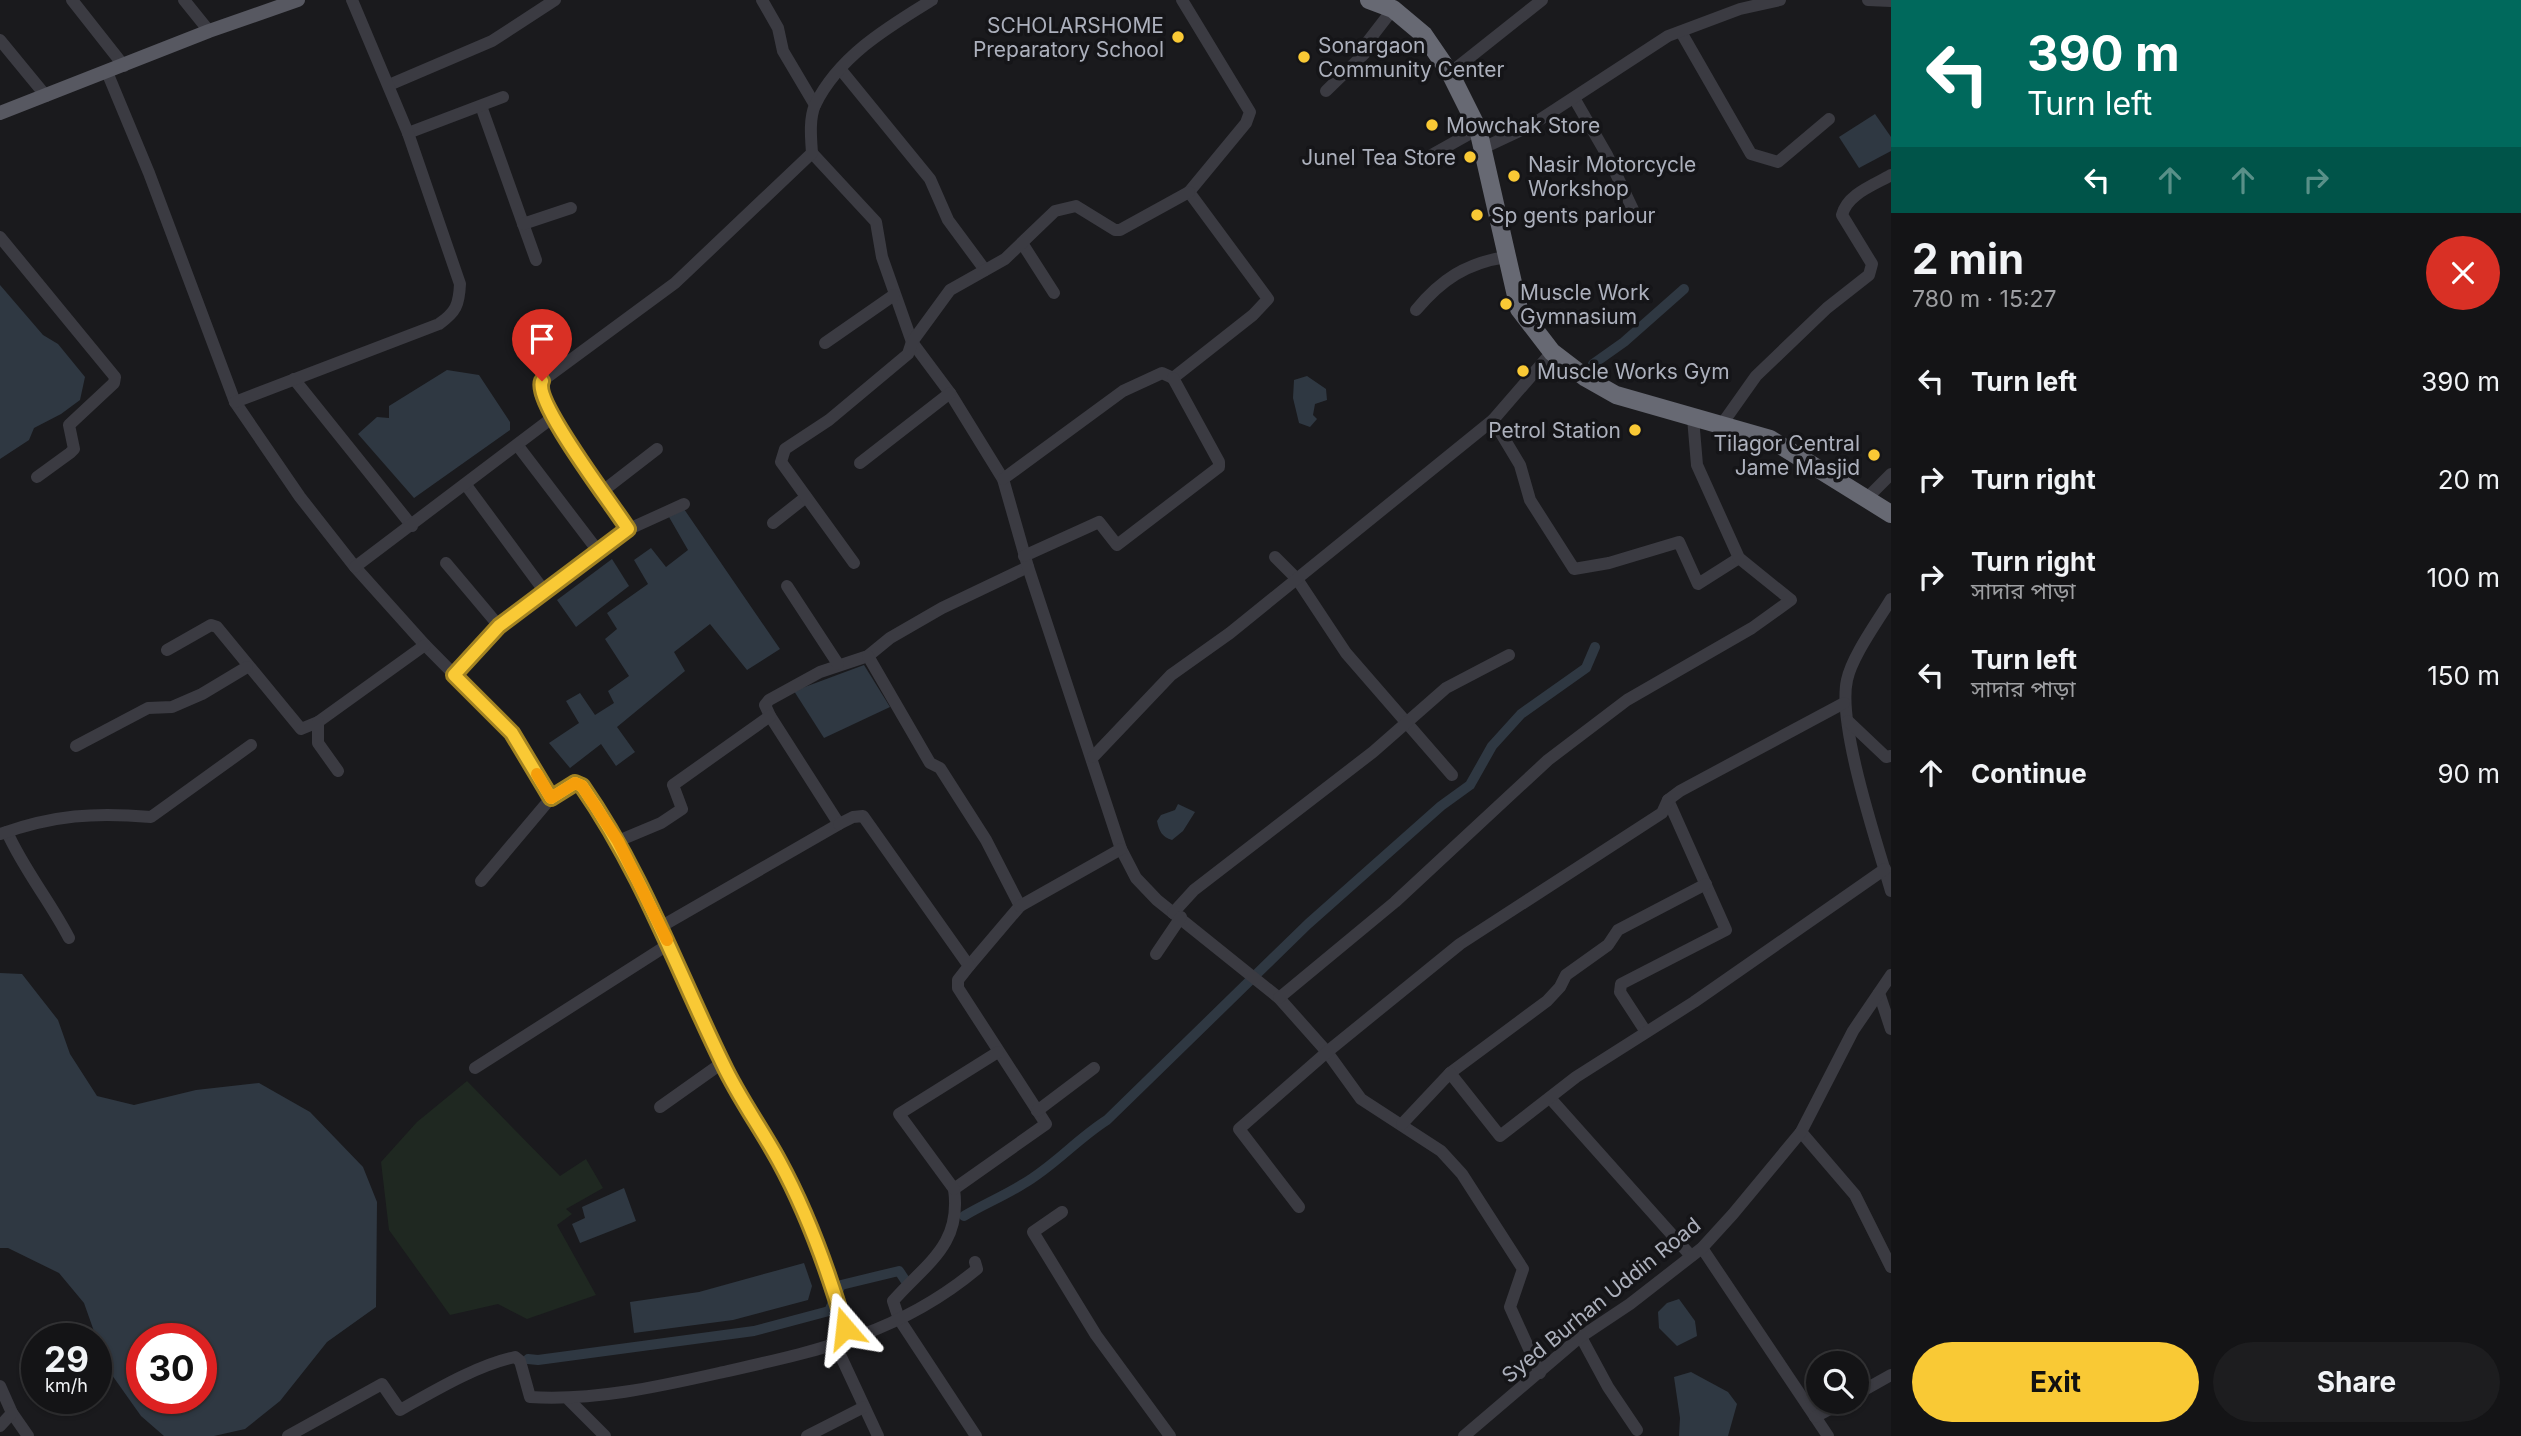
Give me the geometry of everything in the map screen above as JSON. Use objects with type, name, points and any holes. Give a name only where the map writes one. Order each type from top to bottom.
[{"type":"highway","points":[[1369,0],[1393,9],[1424,35],[1450,74],[1478,129],[1497,202],[1506,257],[1519,309],[1552,352],[1586,378],[1616,395],[1770,439],[1868,497],[1891,514]]},
{"type":"main road","points":[[0,113],[292,1]]},
{"type":"street","points":[[72,0],[124,66]]},
{"type":"street","points":[[184,0],[209,31]]},
{"type":"street","points":[[235,401],[439,324],[455,313],[460,284],[408,133],[352,0]]},
{"type":"street","points":[[389,85],[492,41],[555,0]]},
{"type":"street","points":[[762,0],[778,28],[783,51],[815,106]]},
{"type":"street","points":[[932,0],[857,49],[815,106],[811,153],[876,222],[894,296],[912,342],[950,393],[1003,479],[1026,562],[1121,849],[1136,878],[1241,969],[1279,998],[1327,1052],[1361,1099],[1441,1151],[1462,1174],[1523,1269],[1510,1307],[1540,1373]]},
{"type":"street","points":[[853,563],[781,462],[785,449],[829,420],[908,354],[912,342],[950,290],[1005,259],[1055,211],[1066,206],[1076,206],[1115,230],[1121,230],[1189,192],[1246,123],[1250,112],[1182,0]]},
{"type":"street","points":[[1450,74],[1542,0]]},
{"type":"street","points":[[1483,148],[1530,126],[1668,37],[1740,9],[1780,0]]},
{"type":"street","points":[[1868,0],[1891,1]]},
{"type":"street","points":[[1325,91],[1364,54],[1366,44],[1393,9]]},
{"type":"street","points":[[1681,32],[1751,154],[1778,162],[1829,119]]},
{"type":"street","points":[[0,40],[46,96]]},
{"type":"street","points":[[841,70],[918,162],[936,190],[948,220],[985,270]]},
{"type":"street","points":[[107,72],[149,173],[235,401],[300,497],[355,567],[425,645],[512,733],[551,798]]},
{"type":"street","points":[[408,133],[503,97]]},
{"type":"street","points":[[1574,98],[1607,155],[1637,218]]},
{"type":"street","points":[[481,106],[536,260]]},
{"type":"street","points":[[1428,157],[1478,129]]},
{"type":"street","points":[[628,529],[604,490],[552,418],[540,394],[542,381],[675,283],[811,153]]},
{"type":"street","points":[[1722,424],[1756,376],[1827,308],[1869,275],[1872,264],[1842,215],[1844,208],[1857,194],[1891,175]]},
{"type":"street","points":[[1173,378],[1253,315],[1268,299],[1189,192]]},
{"type":"street","points":[[523,224],[571,208]]},
{"type":"street","points":[[0,237],[115,377],[114,383],[69,425],[74,449],[71,453],[37,477]]},
{"type":"street","points":[[1022,243],[1054,293]]},
{"type":"street","points":[[1416,310],[1437,285],[1451,275],[1481,261],[1506,257]]},
{"type":"street","points":[[825,343],[894,296]]},
{"type":"street","points":[[1093,758],[1171,675],[1230,633],[1493,420],[1552,352]]},
{"type":"street","points":[[839,824],[769,716],[765,705],[769,700],[838,664],[868,656],[890,638],[1099,522],[1118,545],[1219,467],[1219,462],[1173,378],[1162,373],[1123,391],[1003,479]]},
{"type":"street","points":[[294,379],[412,526]]},
{"type":"street","points":[[860,463],[950,393]]},
{"type":"street","points":[[355,567],[552,418]]},
{"type":"street","points":[[1279,998],[1395,902],[1548,760],[1627,700],[1788,604],[1789,596],[1739,558],[1698,464],[1693,418]]},
{"type":"street","points":[[1493,420],[1520,465],[1530,500],[1574,569],[1609,563],[1679,542],[1698,584],[1739,558]]},
{"type":"street","points":[[518,446],[598,551]]},
{"type":"street","points":[[604,490],[657,449]]},
{"type":"street","points":[[1868,497],[1891,474]]},
{"type":"street","points":[[466,485],[545,592]]},
{"type":"street","points":[[773,523],[806,497]]},
{"type":"street","points":[[454,675],[499,626],[598,551],[628,529],[684,505]]},
{"type":"street","points":[[1275,557],[1297,579],[1346,653],[1452,775]]},
{"type":"street","points":[[446,563],[499,626]]},
{"type":"street","points":[[788,586],[838,664]]},
{"type":"street","points":[[1891,599],[1847,678],[1844,703],[1864,798],[1891,891]]},
{"type":"street","points":[[167,650],[214,625],[302,729],[318,722],[425,645]]},
{"type":"street","points":[[1156,954],[1194,890],[1406,724],[1446,688],[1509,654]]},
{"type":"street","points":[[868,656],[930,764],[940,768],[986,840],[1020,906]]},
{"type":"street","points":[[76,746],[148,708],[172,707],[202,694],[247,667]]},
{"type":"street","points":[[1299,1207],[1239,1129],[1327,1052],[1460,944],[1662,813],[1668,800],[1679,791],[1844,703]]},
{"type":"street","points":[[618,841],[661,823],[682,809],[673,785],[769,716]]},
{"type":"street","points":[[1848,721],[1886,757],[1891,756]]},
{"type":"street","points":[[318,722],[318,743],[338,771]]},
{"type":"street","points":[[69,938],[55,910],[34,884],[3,833],[59,817],[105,813],[151,817],[251,745]]},
{"type":"street","points":[[481,881],[551,798],[575,783],[582,786],[618,841],[662,926],[722,1063],[800,1201],[830,1276],[847,1334]]},
{"type":"street","points":[[1646,1032],[1619,987],[1724,932],[1725,925],[1668,800]]},
{"type":"street","points":[[662,926],[839,824],[853,817],[863,816],[969,966]]},
{"type":"street","points":[[954,1189],[1046,1124],[958,988],[958,980],[1020,906],[1121,849]]},
{"type":"street","points":[[1450,1073],[1500,1136],[1550,1097],[1885,869]]},
{"type":"street","points":[[1402,1124],[1450,1073],[1547,1001],[1560,987],[1566,975],[1608,945],[1618,930],[1706,884]]},
{"type":"street","points":[[475,1068],[669,944]]},
{"type":"street","name":"Syed Burhan Uddin Road","points":[[1464,1436],[1581,1337],[1630,1304],[1696,1252],[1801,1132],[1853,1031],[1891,975]]},
{"type":"street","points":[[1880,993],[1891,1029]]},
{"type":"street","points":[[976,1436],[899,1319],[893,1301],[932,1265],[955,1223],[957,1209],[954,1189],[899,1114],[998,1052]]},
{"type":"street","points":[[660,1107],[722,1063]]},
{"type":"street","points":[[1037,1111],[1094,1068]]},
{"type":"street","points":[[1550,1097],[1696,1252],[1828,1436]]},
{"type":"street","points":[[1801,1132],[1855,1195],[1891,1266]]},
{"type":"street","points":[[1062,1212],[1033,1232],[1096,1335],[1170,1436]]},
{"type":"street","points":[[288,1436],[382,1384],[400,1410],[443,1386],[468,1377],[487,1363],[515,1357],[520,1362],[530,1397],[569,1400],[676,1382],[836,1346],[847,1334],[899,1319],[950,1292],[977,1269],[975,1262]]},
{"type":"street","points":[[1581,1337],[1608,1387],[1637,1430]]},
{"type":"street","points":[[836,1346],[878,1436]]},
{"type":"street","points":[[1869,1387],[1891,1375]]},
{"type":"street","points":[[0,1386],[12,1413],[28,1436]]},
{"type":"street","points":[[569,1400],[605,1436]]},
{"type":"street","points":[[807,1436],[864,1407]]},
{"type":"street","points":[[0,1426],[12,1413]]},
{"type":"street","points":[[1815,1417],[1821,1414]]},
{"type":"shaded area","points":[[1875,114],[1891,137],[1891,151],[1859,168],[1839,137]]},
{"type":"shaded area","points":[[0,285],[43,335],[58,344],[85,377],[80,400],[34,428],[29,440],[0,459]]},
{"type":"shaded area","points":[[447,370],[479,375],[510,422],[510,430],[414,498],[358,434],[377,417],[389,418],[389,406]]},
{"type":"shaded area","points":[[1307,376],[1326,389],[1327,400],[1315,404],[1313,415],[1317,419],[1310,427],[1299,423],[1293,398],[1294,380]]},
{"type":"shaded area","points":[[684,509],[780,649],[747,670],[710,624],[674,652],[685,671],[617,727],[635,752],[616,766],[601,744],[570,768],[549,743],[579,723],[566,701],[580,693],[595,715],[614,703],[608,691],[629,676],[605,639],[617,629],[607,613],[648,584],[634,560],[651,548],[666,567],[688,550],[669,517]]},
{"type":"shaded area","points":[[612,559],[629,586],[576,627],[557,600]]},
{"type":"shaded area","points":[[864,665],[890,707],[824,738],[794,691]]},
{"type":"shaded area","points":[[1178,804],[1195,812],[1183,831],[1172,840],[1162,833],[1157,821],[1161,815],[1175,810]]},
{"type":"shaded area","points":[[0,973],[22,974],[58,1020],[70,1054],[97,1096],[134,1105],[196,1090],[259,1083],[310,1112],[363,1167],[377,1202],[376,1307],[327,1342],[280,1401],[245,1429],[214,1436],[164,1436],[140,1414],[217,1414],[217,1323],[126,1323],[126,1395],[112,1375],[112,1323],[91,1323],[84,1303],[59,1273],[8,1248],[0,1248]]},
{"type":"shaded area","points":[[467,1081],[560,1176],[586,1159],[603,1188],[566,1209],[572,1214],[557,1225],[596,1295],[527,1319],[498,1304],[450,1315],[389,1230],[381,1162],[417,1122]]},
{"type":"shaded area","points":[[624,1188],[636,1221],[580,1243],[572,1224],[585,1218],[582,1207]]},
{"type":"shaded area","points":[[804,1263],[812,1286],[808,1300],[733,1320],[634,1333],[630,1302],[699,1292]]},
{"type":"shaded area","points":[[1679,1299],[1695,1321],[1697,1336],[1677,1346],[1659,1328],[1658,1312],[1667,1303]]},
{"type":"shaded area","points":[[1691,1372],[1728,1392],[1737,1404],[1728,1436],[1679,1436],[1680,1418],[1674,1377]]},
{"type":"waterway","points":[[1593,364],[1624,342],[1684,289]]},
{"type":"waterway","points":[[964,1216],[1034,1177],[1107,1120],[1308,924],[1441,806],[1470,785],[1492,746],[1521,714],[1586,668],[1595,647]]},
{"type":"waterway","points":[[528,1359],[538,1360],[754,1331],[829,1311],[841,1285],[899,1271],[905,1280]]},
{"type":"slow traffic","points":[[537,774],[551,798],[575,783],[582,786],[618,841],[667,940]]},
{"type":"place","name":"SCHOLARSHOME Preparatory School","points":[[1178,37]]},
{"type":"place","name":"Sonargaon Community Center","points":[[1304,57]]},
{"type":"place","name":"Mowchak Store","points":[[1432,125]]},
{"type":"place","name":"Junel Tea Store","points":[[1470,157]]},
{"type":"place","name":"Nasir Motorcycle Workshop","points":[[1514,176]]},
{"type":"place","name":"Sp gents parlour","points":[[1477,215]]},
{"type":"place","name":"Muscle Work Gymnasium","points":[[1506,304]]},
{"type":"place","name":"Muscle Works Gym","points":[[1523,371]]},
{"type":"place","name":"Petrol Station","points":[[1635,430]]},
{"type":"place","name":"Tilagor Central Jame Masjid","points":[[1874,455]]},
{"type":"route","points":[[542,381],[540,394],[552,418],[604,490],[628,529],[499,626],[454,675],[512,733],[551,798],[578,783],[618,841],[662,926],[691,998],[728,1075],[779,1160],[800,1201],[830,1276],[845,1328]]}]
